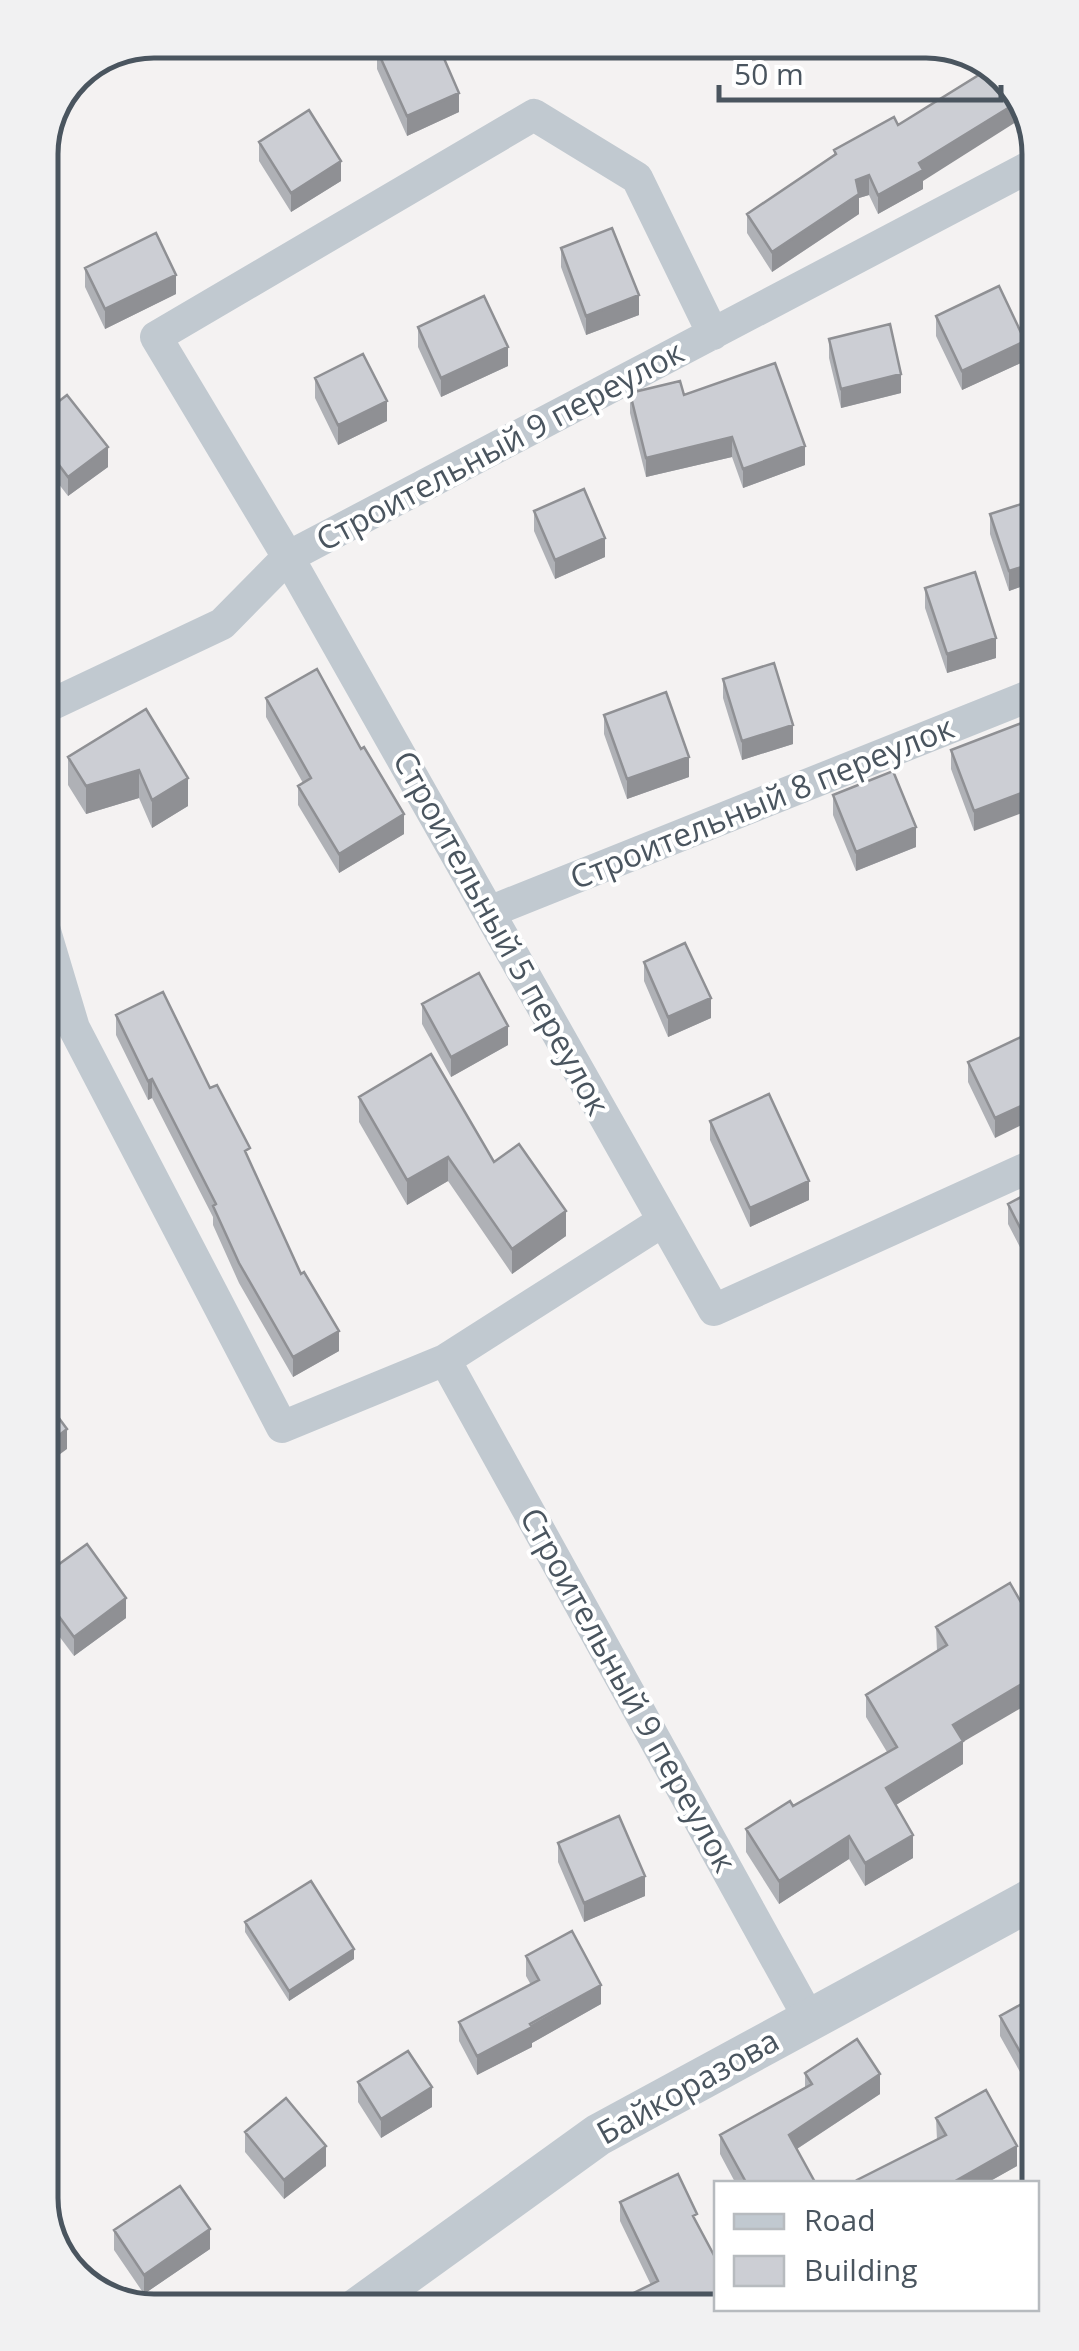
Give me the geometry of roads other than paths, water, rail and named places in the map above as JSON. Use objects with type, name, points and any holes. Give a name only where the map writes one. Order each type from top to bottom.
[{"type":"street","name":"Строительный 9 переулок","points":[[288,557],[156,337],[534,114],[637,178],[712,334]]},
{"type":"street","name":"Строительный 9 переулок","points":[[58,702],[222,624],[288,557],[1022,171]]},
{"type":"street","name":"Строительный 5 переулок","points":[[288,557],[714,1310],[1022,1170]]},
{"type":"street","name":"Строительный 8 переулок","points":[[489,912],[1022,699]]},
{"type":"street","points":[[58,974],[74,1028],[282,1427],[445,1360],[664,1221]]},
{"type":"street","name":"Строительный 9 переулок","points":[[445,1360],[810,2020]]},
{"type":"street","name":"Байкоразова","points":[[380,2293],[598,2136],[1022,1905]]}]
